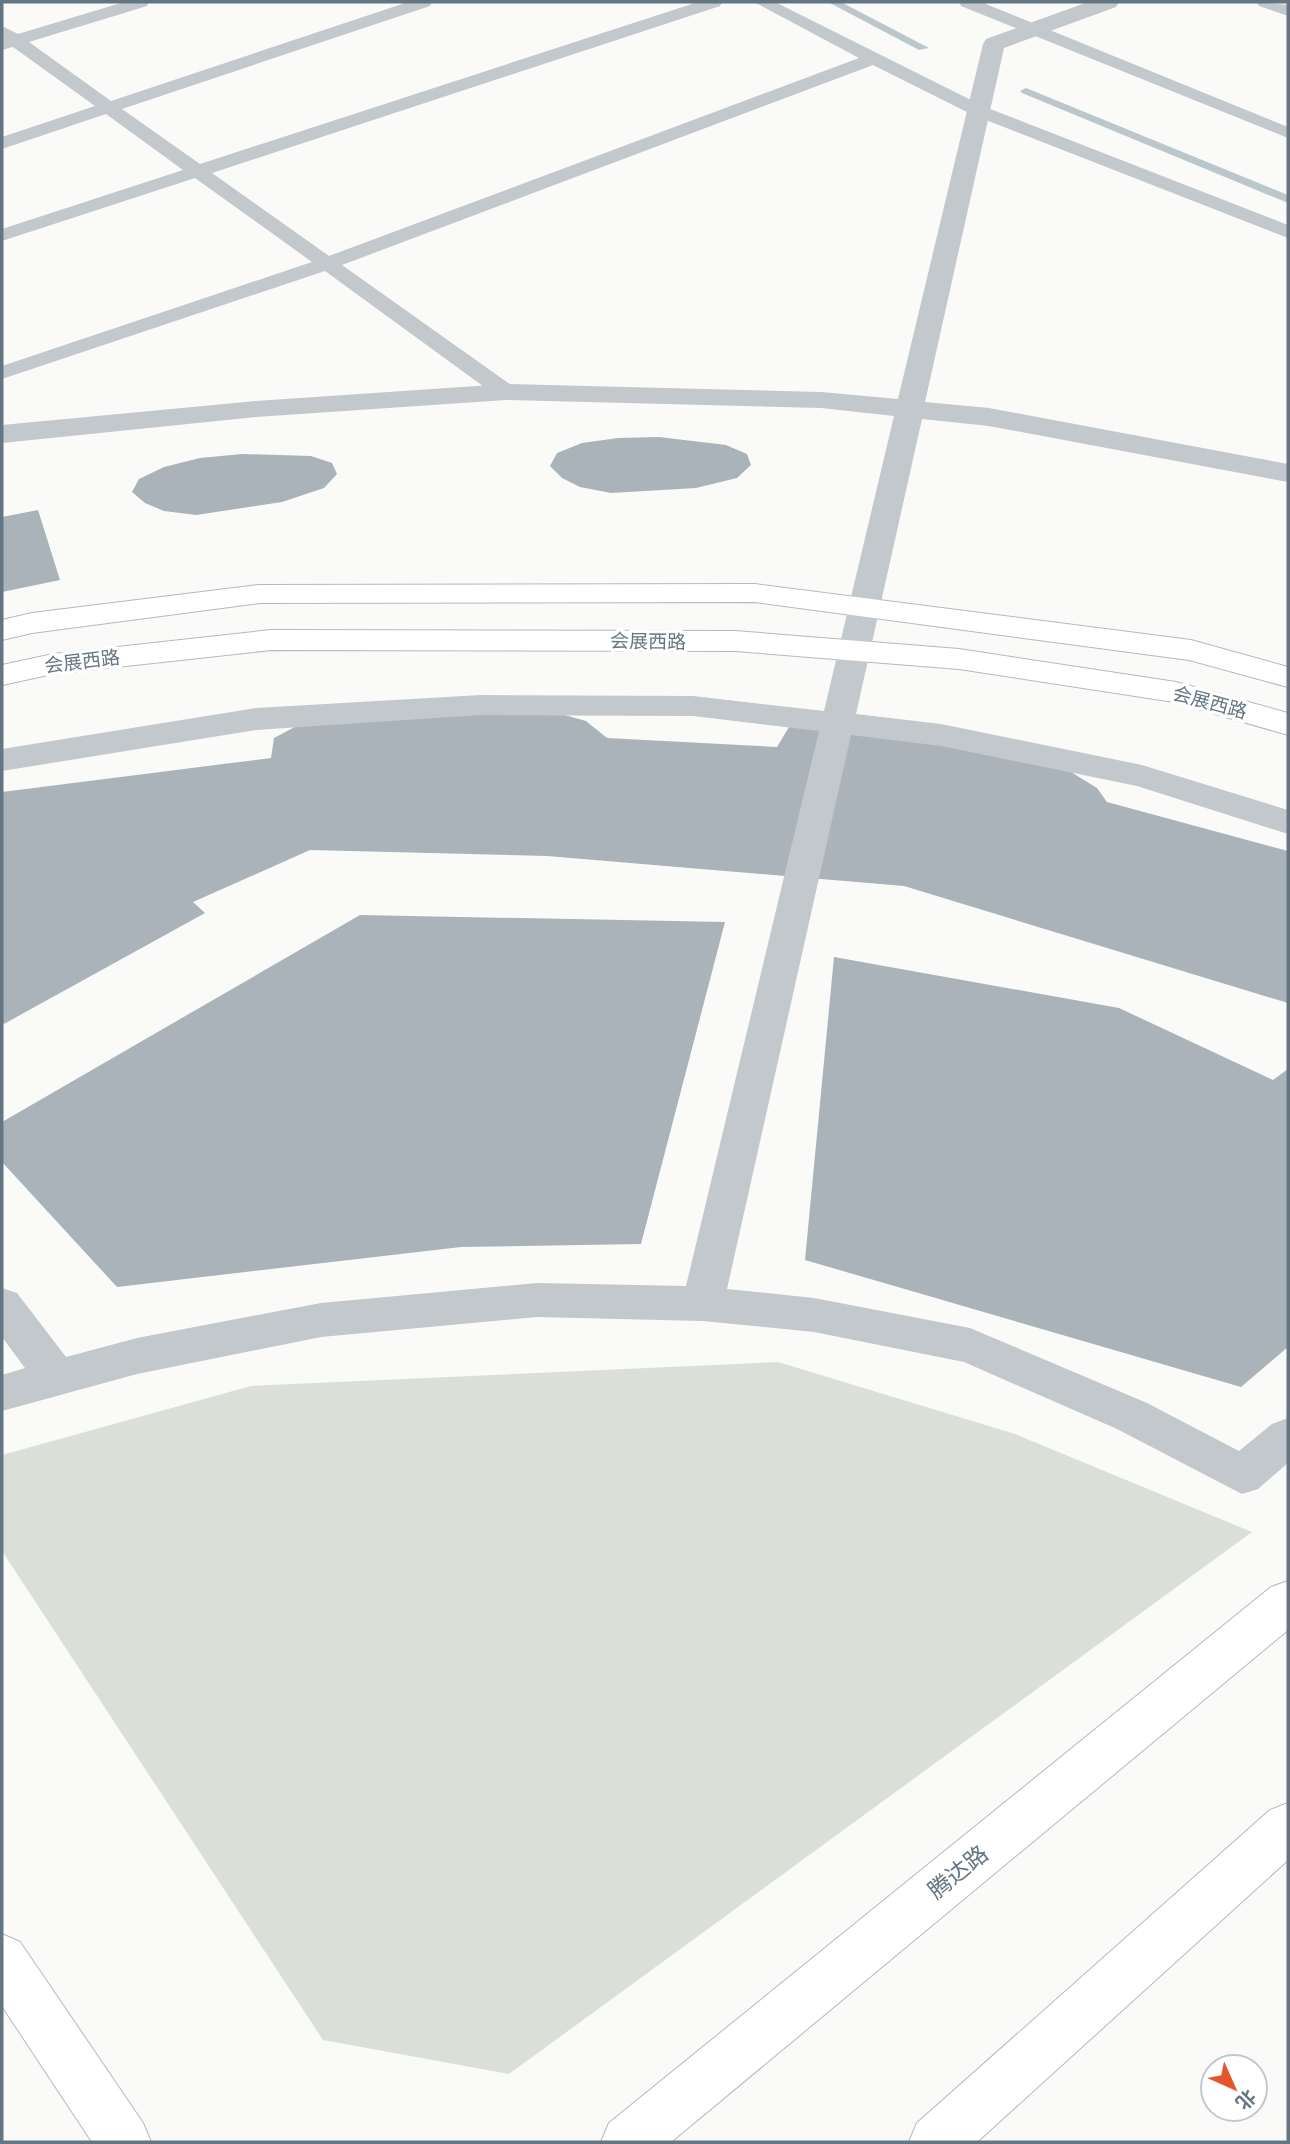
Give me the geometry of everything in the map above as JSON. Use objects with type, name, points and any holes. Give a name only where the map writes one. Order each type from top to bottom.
[{"type":"main road","points":[[2,630],[32,623],[259,594],[755,593],[1191,650],[1288,677]]},
{"type":"main road","name":"会展西路","points":[[2,675],[53,664],[271,640],[735,642],[959,659],[1176,692],[1288,724]]},
{"type":"main road","name":"腾达路","points":[[628,2142],[1288,1602]]},
{"type":"main road","points":[[936,2142],[1288,1827]]},
{"type":"main road","points":[[2,1960],[124,2142]]},
{"type":"street","points":[[703,1304],[994,44],[1108,2]]},
{"type":"street","points":[[2,434],[256,409],[506,392],[821,400],[1040,425],[1288,473]]},
{"type":"street","points":[[2,760],[256,719],[481,705],[693,706],[942,735],[1142,776],[1288,822]]},
{"type":"street","points":[[2,1393],[137,1356],[321,1320],[537,1300],[703,1304],[814,1315],[970,1346],[1132,1416],[1242,1475],[1288,1437]]},
{"type":"street","points":[[2,1304],[57,1378]]},
{"type":"lane","points":[[6,39],[141,2]]},
{"type":"lane","points":[[2,143],[424,2]]},
{"type":"lane","points":[[2,235],[714,2]]},
{"type":"lane","points":[[768,5],[796,2]]},
{"type":"lane","points":[[967,2],[1288,134]]},
{"type":"lane","points":[[1265,2],[1288,11]]},
{"type":"lane","points":[[768,5],[979,111],[1288,232]]},
{"type":"lane","points":[[6,39],[110,108],[506,392]]},
{"type":"lane","points":[[2,373],[327,264],[875,58]]},
{"type":"shaded area","points":[[778,1362],[1015,1434],[1252,1532],[509,2074],[323,2040],[2,1551],[2,1455],[251,1386]]},
{"type":"building","points":[[659,437],[726,445],[747,454],[751,465],[737,478],[696,488],[611,493],[580,487],[562,478],[550,466],[557,453],[582,443],[618,438]]},
{"type":"building","points":[[242,454],[311,456],[332,463],[337,474],[324,488],[282,502],[196,515],[164,511],[145,503],[132,492],[139,479],[164,467],[200,458]]},
{"type":"building","points":[[38,510],[60,580],[2,592],[2,517]]},
{"type":"building","points":[[536,707],[586,721],[607,738],[777,747],[789,727],[827,717],[1053,761],[1097,788],[1107,802],[1288,851],[1288,1003],[904,886],[547,856],[310,850],[193,902],[205,913],[2,1025],[2,792],[271,758],[274,738],[308,720]]},
{"type":"building","points":[[360,915],[725,922],[641,1244],[461,1247],[117,1287],[2,1162],[2,1122]]},
{"type":"building","points":[[834,957],[1119,1008],[1273,1080],[1288,1069],[1288,1347],[1241,1387],[805,1260]]},
{"type":"waterway","points":[[833,2],[923,48]]},
{"type":"waterway","points":[[1026,91],[1288,199]]}]
